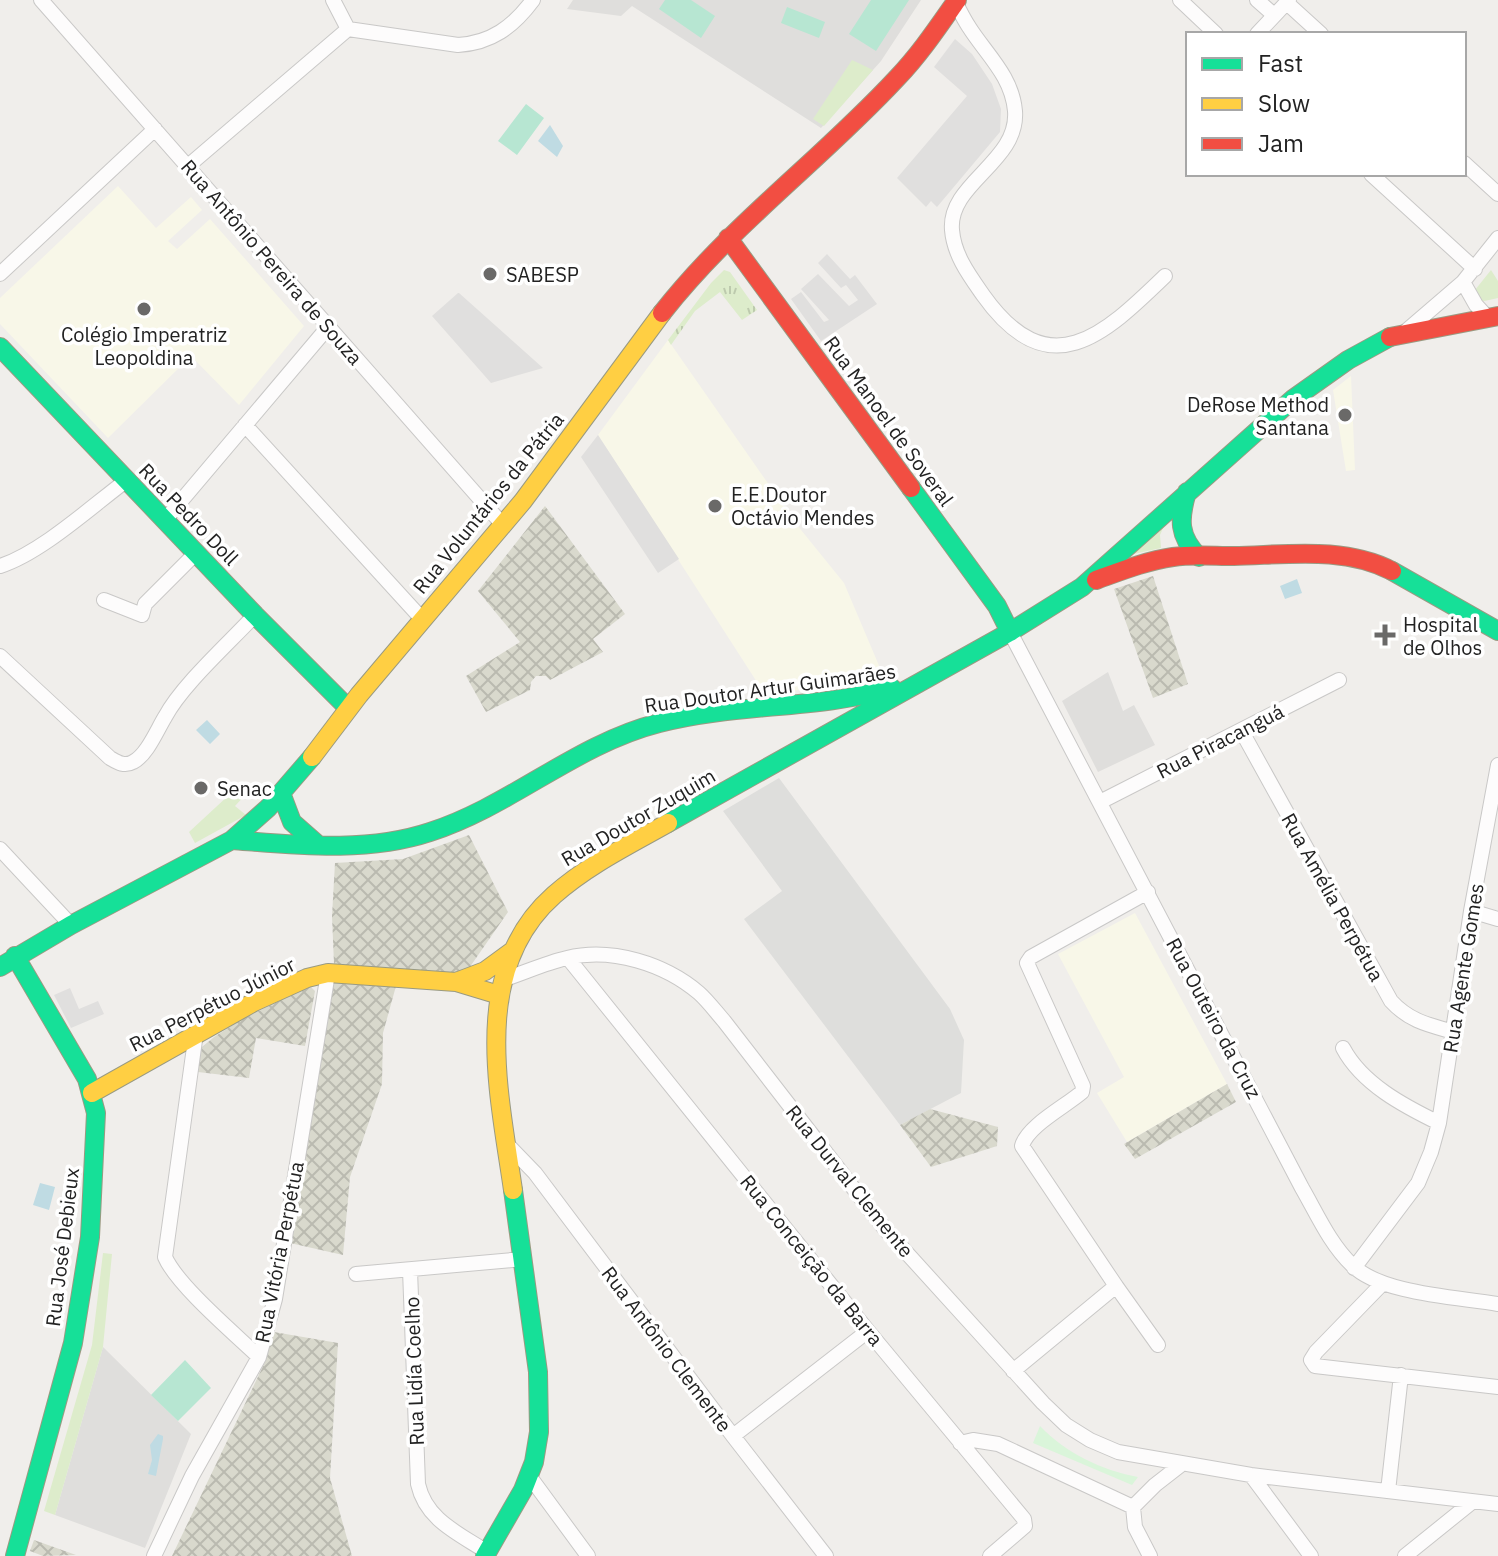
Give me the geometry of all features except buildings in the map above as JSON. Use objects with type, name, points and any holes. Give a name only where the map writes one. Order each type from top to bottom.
[{"type":"main road","name":"Rua Voluntários da Pátria","points":[[7,962],[249,828],[503,525],[683,287],[728,238],[886,93],[956,1]]},
{"type":"main road","name":"Rua Manoel de Soveral","points":[[728,238],[997,606],[1010,632]]},
{"type":"main road","name":"Rua Doutor Zuquim","points":[[486,1554],[530,1477],[537,1447],[540,1398],[506,1143],[497,1045],[501,988],[512,951],[523,930],[543,905],[579,875],[1010,632],[1082,587],[1311,384],[1376,344],[1404,332],[1493,317]]},
{"type":"main road","name":"Rua Pedro Doll","points":[[0,347],[255,615],[348,708]]},
{"type":"main road","points":[[1187,492],[1179,527],[1184,541],[1199,557]]},
{"type":"main road","points":[[1082,587],[1154,560],[1315,554],[1353,557],[1377,563],[1498,631]]},
{"type":"main road","name":"Rua Doutor Artur Guimarães","points":[[232,840],[379,844],[429,833],[461,820],[589,748],[660,722],[849,700],[895,687],[908,690]]},
{"type":"main road","points":[[281,793],[292,822],[317,844]]},
{"type":"main road","points":[[456,982],[485,971],[512,951]]},
{"type":"main road","name":"Rua José Debieux","points":[[7,962],[80,1066],[92,1093],[96,1132],[90,1237],[82,1292],[56,1412],[15,1556]]},
{"type":"main road","name":"Rua Perpétuo Júnior","points":[[92,1093],[196,1033],[287,986],[328,973],[501,988]]},
{"type":"street","name":"Rua Antônio Pereira de Souza","points":[[41,0],[503,525]]},
{"type":"street","points":[[333,0],[348,29]]},
{"type":"street","points":[[188,166],[348,29],[458,45],[473,44],[502,33],[533,0]]},
{"type":"street","points":[[1180,0],[1214,32]]},
{"type":"street","points":[[1257,0],[1274,15]]},
{"type":"street","points":[[956,1],[969,28],[997,63],[1007,82],[1015,113],[1009,143],[965,194],[956,209],[951,227],[962,263],[988,303],[1025,337],[1043,343],[1079,343],[1102,332],[1124,315],[1165,276]]},
{"type":"street","points":[[1259,32],[1288,1],[1319,32]]},
{"type":"street","points":[[0,274],[155,129]]},
{"type":"street","points":[[1466,165],[1498,194]]},
{"type":"street","points":[[1373,176],[1475,269]]},
{"type":"street","points":[[1404,332],[1463,282],[1498,238]]},
{"type":"street","points":[[1463,282],[1476,305],[1493,317]]},
{"type":"street","points":[[165,520],[329,326]]},
{"type":"street","points":[[245,425],[422,619]]},
{"type":"street","points":[[0,566],[15,561],[48,539],[127,480]]},
{"type":"street","points":[[104,600],[142,615],[145,604],[196,553]]},
{"type":"street","points":[[0,656],[110,758],[130,764],[138,758],[176,701],[255,615]]},
{"type":"street","name":"Rua Outeiro da Cruz","points":[[1010,632],[1334,1244],[1354,1268],[1382,1284],[1498,1304]]},
{"type":"street","name":"Rua Piracanguá","points":[[1100,802],[1339,680]]},
{"type":"street","name":"Rua Amélia Perpétua","points":[[1241,730],[1391,1001],[1402,1014],[1415,1021],[1454,1032]]},
{"type":"street","name":"Rua Agente Gomes","points":[[1354,1268],[1418,1183],[1431,1152],[1439,1123],[1471,911],[1498,765]]},
{"type":"street","points":[[0,849],[71,925]]},
{"type":"street","points":[[1148,892],[1031,957],[1027,963],[1083,1086],[1082,1092],[1033,1129],[1024,1138],[1022,1146],[1158,1345]]},
{"type":"street","points":[[1471,911],[1498,919]]},
{"type":"street","name":"Rua Durval Clemente","points":[[501,988],[568,958],[616,956],[675,976],[700,994],[885,1229],[1013,1371],[1066,1425],[1090,1440],[1118,1452],[1251,1475],[1498,1504]]},
{"type":"street","name":"Rua Conceição da Barra","points":[[568,958],[1026,1523],[990,1556]]},
{"type":"street","name":"Rua Vitória Perpétua","points":[[154,1556],[192,1476],[259,1357],[275,1299],[328,973]]},
{"type":"street","points":[[196,1033],[165,1257],[186,1285],[259,1357]]},
{"type":"street","points":[[1343,1048],[1356,1068],[1377,1087],[1439,1123]]},
{"type":"street","name":"Rua Antônio Clemente","points":[[506,1143],[535,1173],[826,1556]]},
{"type":"street","name":"Rua Lidía Coelho","points":[[486,1554],[433,1515],[421,1497],[410,1270],[523,1259]]},
{"type":"street","points":[[356,1274],[410,1270]]},
{"type":"street","points":[[1382,1284],[1316,1352],[1311,1360],[1315,1366],[1498,1387]]},
{"type":"street","points":[[1013,1371],[1116,1286]]},
{"type":"street","points":[[733,1436],[868,1331]]},
{"type":"street","points":[[1388,1491],[1401,1375]]},
{"type":"street","points":[[960,1443],[973,1440],[998,1444],[1133,1507]]},
{"type":"street","points":[[1133,1507],[1182,1464]]},
{"type":"street","points":[[1251,1475],[1311,1556]]},
{"type":"street","points":[[530,1477],[588,1556]]},
{"type":"street","points":[[1405,1556],[1472,1502]]},
{"type":"street","points":[[1133,1507],[1135,1527],[1150,1556]]},
{"type":"shaded area","points":[[573,0],[921,0],[881,61],[821,128],[632,6],[621,16],[567,9]]},
{"type":"shaded area","points":[[955,39],[972,54],[992,84],[1001,109],[1000,132],[937,207],[931,201],[926,207],[897,178],[967,96],[934,67]]},
{"type":"shaded area","name":"Colégio Imperatriz Leopoldina","points":[[118,186],[156,228],[191,197],[202,210],[168,241],[177,249],[210,219],[304,326],[239,405],[191,356],[108,438],[0,324],[0,298]]},
{"type":"shaded area","points":[[827,254],[850,279],[855,275],[877,304],[821,341],[791,299],[801,292],[824,322],[829,320],[801,289],[818,274],[849,306],[858,300],[846,285],[841,288],[818,263]]},
{"type":"shaded area","points":[[458,293],[543,368],[491,383],[432,316]]},
{"type":"shaded area","name":"E.E.Doutor Octávio Mendes","points":[[668,340],[797,525],[844,583],[883,675],[839,687],[764,693],[598,435]]},
{"type":"shaded area","name":"DeRose Method Santana","points":[[1351,376],[1355,470],[1346,471],[1333,390]]},
{"type":"shaded area","points":[[598,435],[679,559],[658,573],[581,457]]},
{"type":"shaded area","points":[[545,506],[625,614],[593,639],[603,652],[550,680],[546,676],[536,676],[530,690],[486,712],[466,676],[520,642],[478,591]]},
{"type":"shaded area","points":[[1153,576],[1188,684],[1153,698],[1114,589]]},
{"type":"shaded area","points":[[1108,672],[1123,711],[1134,705],[1155,745],[1098,772],[1062,701]]},
{"type":"shaded area","points":[[779,778],[950,1009],[964,1040],[961,1093],[900,1125],[744,919],[782,891],[723,811]]},
{"type":"shaded area","points":[[469,835],[508,912],[465,974],[334,964],[332,916],[335,863],[403,859]]},
{"type":"shaded area","points":[[1135,913],[1227,1084],[1127,1142],[1097,1093],[1124,1077],[1058,954]]},
{"type":"shaded area","points":[[334,979],[396,986],[383,1033],[382,1084],[350,1177],[343,1255],[290,1243]]},
{"type":"shaded area","points":[[310,986],[315,991],[305,1046],[256,1038],[249,1078],[198,1072],[201,1048],[214,1037],[244,1018]]},
{"type":"shaded area","points":[[70,988],[79,1009],[98,1001],[104,1014],[71,1028],[54,995]]},
{"type":"shaded area","points":[[1227,1084],[1236,1102],[1135,1159],[1124,1144]]},
{"type":"shaded area","points":[[930,1109],[998,1127],[997,1146],[931,1167],[900,1125]]},
{"type":"shaded area","points":[[274,1332],[338,1343],[330,1478],[352,1556],[172,1556],[265,1362]]},
{"type":"shaded area","points":[[103,1347],[191,1434],[145,1548],[55,1515]]},
{"type":"shaded area","points":[[34,1540],[76,1555],[43,1556],[30,1551]]},
{"type":"green space","points":[[665,0],[691,0],[715,16],[701,38],[659,9]]},
{"type":"green space","points":[[871,0],[909,0],[876,51],[849,34]]},
{"type":"green space","points":[[787,7],[825,22],[819,38],[781,23]]},
{"type":"green space","points":[[852,60],[873,70],[824,126],[813,119]]},
{"type":"green space","points":[[526,104],[544,118],[517,155],[498,141]]},
{"type":"green space","points":[[724,270],[730,272],[757,310],[742,320],[720,292],[695,311],[671,345],[668,340]]},
{"type":"green space","points":[[1491,270],[1498,281],[1498,298],[1480,302],[1475,290]]},
{"type":"green space","points":[[1164,526],[1160,535],[1161,548],[1129,555]]},
{"type":"green space","points":[[243,782],[260,797],[258,800],[248,792],[235,806],[246,815],[195,843],[189,832]]},
{"type":"green space","points":[[103,1253],[112,1254],[103,1347],[55,1515],[44,1511],[92,1345]]},
{"type":"green space","points":[[185,1360],[211,1388],[178,1421],[151,1395]]},
{"type":"green space","points":[[1040,1426],[1085,1459],[1138,1477],[1132,1485],[1033,1443]]},
{"type":"water","points":[[550,125],[563,146],[557,157],[538,141]]},
{"type":"water","points":[[1297,579],[1302,593],[1285,599],[1280,586]]},
{"type":"water","points":[[207,720],[220,734],[210,744],[196,730]]},
{"type":"water","points":[[40,1183],[55,1187],[49,1210],[33,1205]]},
{"type":"water","points":[[158,1434],[163,1439],[156,1476],[148,1474],[152,1460],[150,1445]]},
{"type":"traffic: fast","points":[[1010,632],[1082,587],[1293,399],[1348,360],[1390,337]]},
{"type":"traffic: fast","points":[[0,347],[255,615],[348,708]]},
{"type":"traffic: fast","points":[[668,823],[1010,632],[997,606],[911,488]]},
{"type":"traffic: fast","points":[[1187,492],[1182,527],[1187,542],[1199,557]]},
{"type":"traffic: fast","points":[[1392,571],[1498,631]]},
{"type":"traffic: fast","points":[[232,840],[332,846],[406,839],[460,821],[600,745],[659,723],[717,712],[834,700],[892,688]]},
{"type":"traffic: fast","points":[[0,967],[71,925],[232,840],[268,808],[312,757]]},
{"type":"traffic: fast","points":[[281,793],[292,822],[317,844]]},
{"type":"traffic: fast","points":[[15,956],[87,1079],[96,1113],[90,1237],[73,1343],[15,1556]]},
{"type":"traffic: fast","points":[[485,1556],[523,1490],[534,1462],[539,1432],[538,1372],[513,1190]]},
{"type":"traffic: slow","points":[[312,757],[359,695],[523,501],[662,313]]},
{"type":"traffic: slow","points":[[513,1190],[497,1073],[496,1034],[500,995],[510,959],[527,925],[554,895],[595,865],[668,823]]},
{"type":"traffic: slow","points":[[456,982],[485,971],[511,952]]},
{"type":"traffic: slow","points":[[92,1093],[254,1002],[307,978],[328,973],[456,982],[499,995]]},
{"type":"traffic: jam","points":[[662,313],[717,251],[897,78],[957,0]]},
{"type":"traffic: jam","points":[[728,238],[911,488]]},
{"type":"traffic: jam","points":[[1390,337],[1498,316]]},
{"type":"traffic: jam","points":[[1096,580],[1153,561],[1188,556],[1335,555],[1374,563],[1392,571]]},
{"type":"place","name":"SABESP","points":[[490,274]]},
{"type":"place","name":"Colégio Imperatriz Leopoldina","points":[[144,309]]},
{"type":"place","name":"DeRose Method Santana","points":[[1345,415]]},
{"type":"place","name":"E.E.Doutor Octávio Mendes","points":[[715,506]]},
{"type":"place","name":"Hospital de Olhos","points":[[1385,635]]},
{"type":"place","name":"Senac","points":[[201,788]]}]
